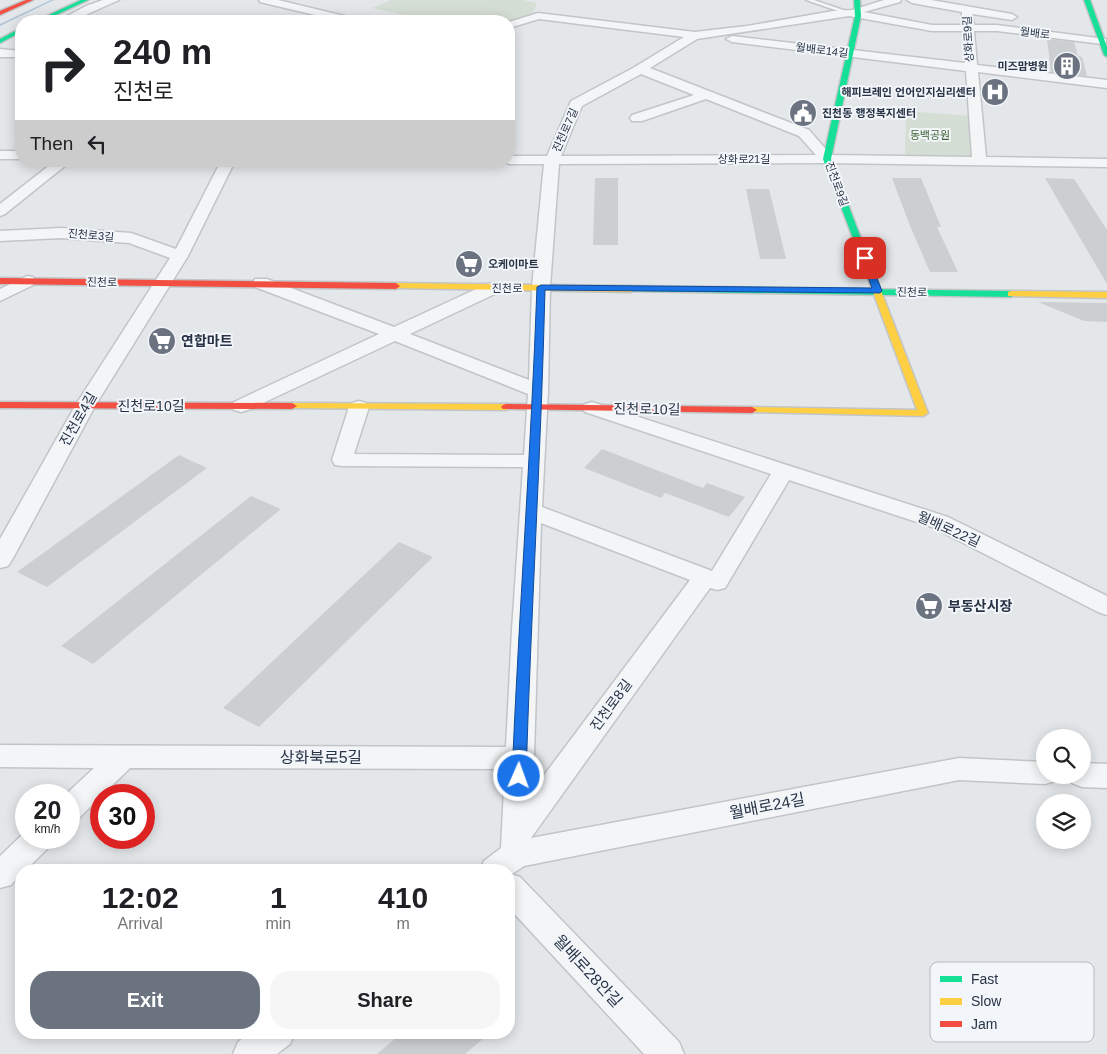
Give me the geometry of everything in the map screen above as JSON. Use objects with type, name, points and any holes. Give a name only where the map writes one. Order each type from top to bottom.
[{"type":"street","points":[[0,13],[30,0]]},
{"type":"street","points":[[52,15],[85,0]]},
{"type":"street","points":[[76,15],[114,0]]},
{"type":"street","points":[[264,0],[329,15]]},
{"type":"street","points":[[290,15],[317,0]]},
{"type":"street","points":[[696,35],[747,30],[855,10],[896,0]]},
{"type":"street","name":"상화로9길","points":[[912,0],[1026,20],[1100,36]]},
{"type":"street","points":[[1087,0],[1107,55]]},
{"type":"street","points":[[855,10],[932,28],[968,28]]},
{"type":"street","name":"진천로9길","points":[[855,10],[850,53],[827,159],[877,291]]},
{"type":"street","name":"상화로9길","points":[[967,10],[970,68]]},
{"type":"street","name":"월배로14길","points":[[515,22],[539,12],[696,35],[1107,84]]},
{"type":"street","name":"월배로","points":[[968,28],[997,28],[1100,36]]},
{"type":"street","name":"진천로7길","points":[[541,287],[552,160],[576,104],[640,69],[696,35]]},
{"type":"street","points":[[970,68],[979,161]]},
{"type":"street","points":[[640,69],[804,133],[827,159]]},
{"type":"street","points":[[637,118],[706,95]]},
{"type":"street","points":[[0,155],[15,155]]},
{"type":"street","name":"상화로21길","points":[[515,160],[827,159],[1107,163]]},
{"type":"street","points":[[0,212],[56,167]]},
{"type":"street","points":[[163,282],[180,256],[225,167]]},
{"type":"street","name":"진천로3길","points":[[0,236],[61,233],[131,238],[180,256]]},
{"type":"street","name":"진천로","points":[[0,281],[1107,294]]},
{"type":"street","name":"진천로","points":[[0,296],[27,281]]},
{"type":"street","name":"진천로4길","points":[[0,560],[85,406],[163,282]]},
{"type":"street","points":[[261,283],[395,334],[537,399]]},
{"type":"street","points":[[510,852],[520,758],[541,287]]},
{"type":"street","name":"진천로10길","points":[[241,406],[493,288]]},
{"type":"street","name":"진천로10길","points":[[0,405],[358,407],[537,399],[592,408],[923,413],[877,291]]},
{"type":"street","points":[[358,407],[342,460],[534,461]]},
{"type":"street","name":"월배로22길","points":[[592,408],[940,522],[1107,606]]},
{"type":"street","points":[[531,511],[711,580],[783,471]]},
{"type":"street","name":"진천로8길","points":[[510,852],[711,580]]},
{"type":"street","name":"상화북로5길","points":[[0,756],[520,758]]},
{"type":"street","points":[[80,798],[123,757]]},
{"type":"street","name":"월배로24길","points":[[510,852],[959,768],[1036,772]]},
{"type":"street","points":[[1091,775],[1107,776]]},
{"type":"street","points":[[0,875],[27,849]]},
{"type":"street","name":"월배로28안길","points":[[515,893],[667,1054]]},
{"type":"street","points":[[250,1054],[269,1039]]},
{"type":"lane","points":[[809,0],[855,10]]},
{"type":"green space","points":[[391,0],[523,0],[537,3],[532,15],[515,20],[515,15],[404,15],[372,8]]},
{"type":"green space","name":"동백공원","points":[[906,111],[970,116],[974,159],[905,157]]},
{"type":"building","points":[[1047,39],[1074,42],[1078,56],[1082,57],[1087,76],[1051,72]]},
{"type":"building","points":[[595,178],[618,178],[618,245],[593,245]]},
{"type":"building","points":[[892,178],[921,178],[941,227],[937,227],[958,272],[930,272]]},
{"type":"building","points":[[1045,178],[1074,179],[1107,230],[1107,284]]},
{"type":"building","points":[[746,189],[769,189],[786,259],[760,259]]},
{"type":"building","points":[[1038,302],[1107,303],[1107,322],[1084,321]]},
{"type":"building","points":[[602,449],[703,488],[707,483],[745,497],[729,517],[665,493],[661,498],[584,468]]},
{"type":"building","points":[[179,455],[207,468],[47,587],[17,572]]},
{"type":"building","points":[[251,496],[281,509],[93,664],[61,646]]},
{"type":"building","points":[[399,542],[433,557],[259,727],[223,708]]},
{"type":"building","points":[[395,1039],[483,1039],[465,1054],[377,1054]]},
{"type":"waterway","points":[[21,15],[53,0]]},
{"type":"waterway","points":[[0,25],[15,18]]},
{"type":"traffic: fast","points":[[52,15],[85,0]]},
{"type":"traffic: fast","points":[[857,0],[858,16],[827,159],[861,249]]},
{"type":"traffic: fast","points":[[1087,0],[1107,55]]},
{"type":"traffic: fast","points":[[0,41],[15,33]]},
{"type":"traffic: fast","points":[[631,289],[1011,294]]},
{"type":"traffic: slow","points":[[752,410],[923,413],[861,249]]},
{"type":"traffic: slow","points":[[396,286],[631,289]]},
{"type":"traffic: slow","points":[[1011,294],[1107,295]]},
{"type":"traffic: slow","points":[[292,406],[506,407]]},
{"type":"traffic: jam","points":[[0,13],[30,0]]},
{"type":"traffic: jam","points":[[0,281],[396,286]]},
{"type":"traffic: jam","points":[[0,405],[292,406]]},
{"type":"traffic: jam","points":[[506,407],[752,410]]},
{"type":"place","name":"미즈맘병원","points":[[1067,66]]},
{"type":"place","name":"해피브레인 언어인지심리센터","points":[[995,92]]},
{"type":"place","name":"진천동 행정복지센터","points":[[803,113]]},
{"type":"place","name":"오케이마트","points":[[469,264]]},
{"type":"place","name":"연합마트","points":[[162,341]]},
{"type":"place","name":"부동산시장","points":[[929,606]]},
{"type":"route","points":[[519,776],[524,630],[538,391],[541,287],[877,291],[865,258]]}]
